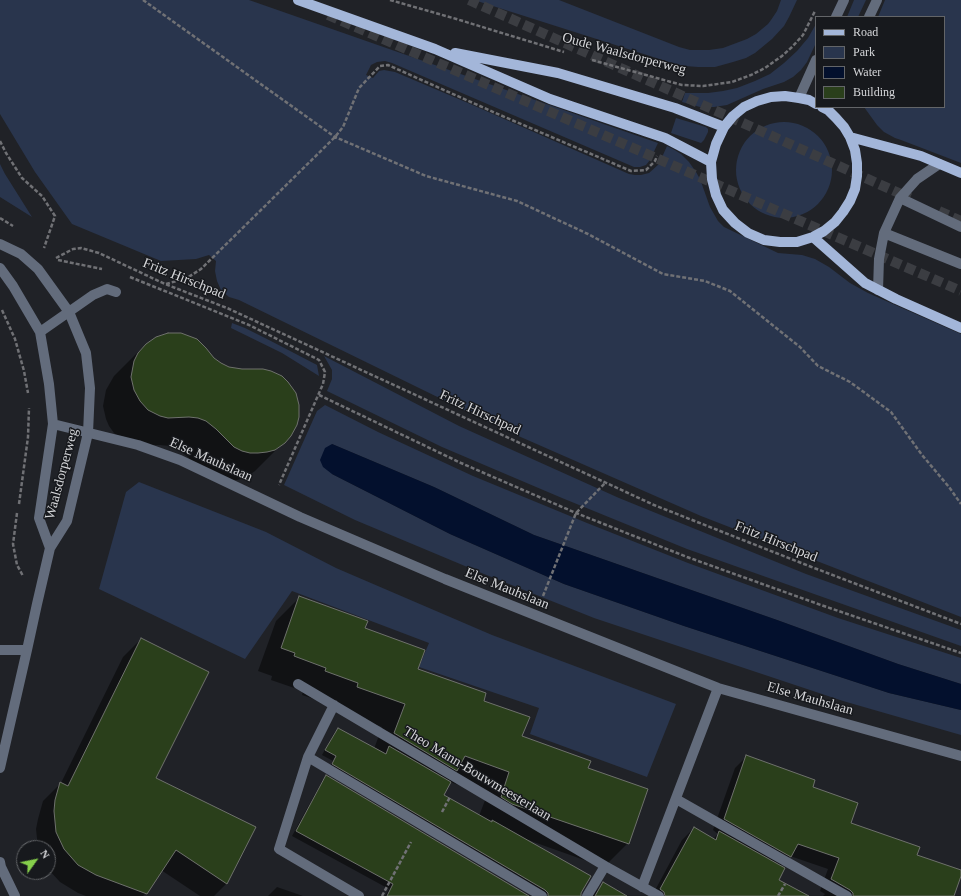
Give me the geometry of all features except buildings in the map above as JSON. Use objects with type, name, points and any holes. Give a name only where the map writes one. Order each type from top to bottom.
[{"type":"main road","points":[[298,0],[435,50],[550,99],[665,138],[711,162]]},
{"type":"main road","points":[[435,50],[558,73],[675,108],[724,127]]},
{"type":"main road","points":[[815,103],[809,100],[799,98],[785,96],[771,97],[757,101],[744,108],[733,116],[724,127],[716,144],[711,162],[712,179],[716,195],[724,210],[735,223],[748,233],[764,240],[780,242],[797,242],[813,237],[824,231],[835,222],[850,201],[855,189],[857,176],[855,150],[844,127],[826,108]]},
{"type":"main road","points":[[850,138],[922,156],[961,173]]},
{"type":"main road","points":[[813,237],[865,283],[896,299],[961,328]]},
{"type":"street","points":[[836,16],[844,0]]},
{"type":"street","points":[[870,16],[877,0]]},
{"type":"street","points":[[799,98],[815,62]]},
{"type":"street","points":[[878,290],[879,259],[884,233],[900,198],[917,180],[939,164]]},
{"type":"street","points":[[900,198],[961,227]]},
{"type":"street","points":[[884,233],[961,264]]},
{"type":"street","name":"Waalsdorperweg","points":[[0,244],[21,254],[38,269],[68,312],[86,353],[90,388],[88,433],[67,521],[50,548],[27,650]]},
{"type":"street","name":"Waalsdorperweg","points":[[0,268],[40,332],[49,384],[53,424],[39,518],[50,548]]},
{"type":"street","points":[[40,332],[93,295],[107,289],[116,292]]},
{"type":"street","name":"Else Mauhslaan","points":[[53,424],[138,445],[180,460],[307,520],[446,579],[718,688],[961,756]]},
{"type":"street","points":[[0,650],[27,650],[0,768]]},
{"type":"street","name":"Theo Mann-Bouwmeesterlaan","points":[[298,684],[605,866],[659,896]]},
{"type":"street","points":[[642,887],[718,688]]},
{"type":"street","points":[[334,705],[308,757],[279,849],[359,896]]},
{"type":"street","points":[[308,757],[542,896]]},
{"type":"street","points":[[676,799],[847,896]]},
{"type":"street","points":[[0,862],[15,896]]},
{"type":"street","points":[[587,896],[605,866]]},
{"type":"path","points":[[143,0],[335,137],[426,176],[516,201],[588,234],[663,274],[705,281],[730,291],[800,347],[818,366],[850,382],[891,412],[922,455],[961,504]]},
{"type":"path","name":"Oude Waalsdorperweg","points":[[390,0],[571,54]]},
{"type":"path","name":"Oude Waalsdorperweg","points":[[585,58],[682,85],[704,86],[732,82],[752,75],[782,56],[803,35],[817,7]]},
{"type":"path","points":[[165,284],[187,278],[201,269],[335,137],[343,127],[359,88],[380,66],[388,65],[631,171],[646,170],[655,161],[665,138]]},
{"type":"path","points":[[0,141],[22,178],[42,196],[55,216],[44,251]]},
{"type":"path","name":"Fritz Hirschpad","points":[[105,269],[53,260],[73,249],[81,248],[99,253],[165,284],[227,308],[662,508],[961,624]]},
{"type":"path","points":[[126,276],[249,325],[319,360],[326,372],[324,384],[271,503]]},
{"type":"path","points":[[0,306],[15,339],[24,371],[28,397]]},
{"type":"path","points":[[319,395],[461,463],[576,513],[702,563],[821,606],[961,653]]},
{"type":"path","points":[[30,404],[28,437],[13,544],[17,565],[37,604]]},
{"type":"path","points":[[549,582],[576,513],[606,482]]},
{"type":"path","points":[[432,830],[459,780]]},
{"type":"path","points":[[382,896],[420,824]]},
{"type":"green space","points":[[0,0],[249,0],[658,143],[646,165],[634,167],[392,63],[385,61],[377,62],[371,65],[366,75],[373,78],[379,71],[384,70],[395,72],[629,174],[641,175],[649,173],[659,164],[667,146],[681,154],[696,172],[710,207],[718,221],[724,227],[778,253],[802,255],[815,259],[829,267],[850,283],[868,293],[961,334],[961,617],[701,516],[507,431],[239,300],[229,297],[221,290],[215,271],[216,261],[209,255],[196,259],[161,261],[72,224],[35,172],[0,114]]},
{"type":"green space","points":[[474,0],[559,0],[679,47],[690,50],[709,50],[723,48],[756,34],[771,20],[777,11],[781,0],[797,0],[784,26],[772,39],[755,53],[746,58],[715,67],[698,67],[672,63]]},
{"type":"green space","points":[[854,0],[866,0],[858,16],[847,16]]},
{"type":"green space","points":[[885,0],[961,0],[961,163],[895,138],[884,132],[865,108],[945,108],[945,16],[878,16]]},
{"type":"green space","points":[[815,26],[815,45],[807,62],[793,77],[784,82],[763,89],[727,105],[700,107],[682,102],[685,93],[708,93],[737,88],[770,74],[797,51],[808,38]]},
{"type":"green space","points":[[676,118],[706,127],[708,132],[704,140],[701,143],[671,133]]},
{"type":"green space","points":[[775,122],[793,122],[803,125],[811,130],[824,143],[829,151],[832,161],[832,179],[829,189],[818,204],[811,210],[803,215],[793,218],[775,218],[765,215],[757,210],[744,197],[739,189],[736,179],[736,161],[739,151],[744,143],[757,130],[765,125]]},
{"type":"green space","points":[[0,164],[5,174],[32,217],[0,197]]},
{"type":"green space","points":[[232,323],[245,328],[317,365],[319,376],[282,353],[231,328]]},
{"type":"green space","points":[[324,356],[459,426],[619,498],[806,574],[961,630],[961,646],[687,549],[442,447],[327,391],[332,379],[332,370]]},
{"type":"green space","points":[[325,405],[378,432],[473,476],[587,523],[688,563],[838,618],[961,658],[961,684],[898,664],[534,535],[434,487],[332,444],[332,474],[450,534],[564,584],[684,626],[889,693],[961,710],[961,735],[843,701],[594,618],[355,520],[284,485],[317,411]]},
{"type":"green space","points":[[139,482],[266,532],[336,568],[492,635],[676,704],[647,777],[530,734],[539,708],[419,667],[429,643],[292,591],[245,659],[99,589],[126,492]]},
{"type":"water","points":[[332,444],[434,487],[534,535],[898,664],[961,684],[961,710],[889,693],[684,626],[564,584],[450,534],[332,474],[323,467],[320,460],[325,448]]},
{"type":"tunnel","points":[[469,0],[910,198]]},
{"type":"tunnel","points":[[328,15],[961,291]]},
{"type":"tunnel","points":[[939,211],[961,221]]}]
